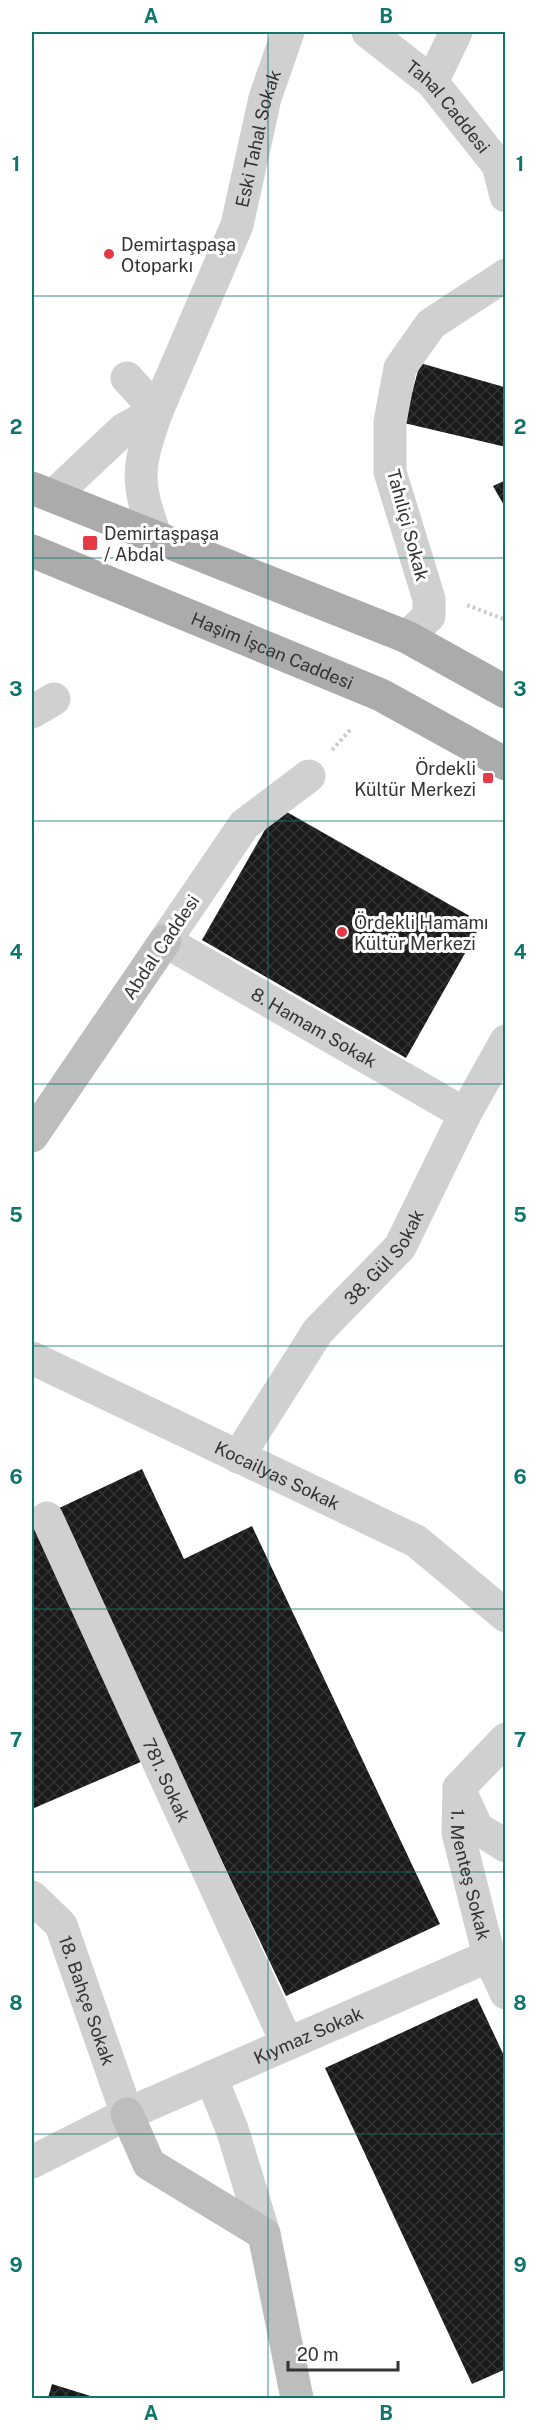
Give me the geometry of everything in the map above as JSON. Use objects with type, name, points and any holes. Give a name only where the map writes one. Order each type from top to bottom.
[{"type":"main road","points":[[42,492],[407,637],[506,692]]},
{"type":"main road","name":"Haşim İşcan Caddesi","points":[[32,551],[381,695],[506,764]]},
{"type":"main road","points":[[32,568],[149,599]]},
{"type":"street","name":"Eski Tahal Sokak","points":[[156,537],[142,500],[140,458],[157,411],[237,225],[265,98],[288,32]]},
{"type":"street","name":"Tahal Caddesi","points":[[368,32],[432,82],[503,177]]},
{"type":"street","points":[[432,82],[456,32]]},
{"type":"street","name":"Tahıliçi Sokak","points":[[407,637],[429,616],[429,599],[390,472],[390,422],[400,368],[431,324],[506,275]]},
{"type":"street","points":[[42,492],[123,430],[157,411],[127,378]]},
{"type":"street","name":"Abdal Caddesi","points":[[32,1136],[244,825],[309,776]]},
{"type":"street","name":"8. Hamam Sokak","points":[[165,941],[465,1114]]},
{"type":"street","name":"38. Gül Sokak","points":[[238,1457],[318,1331],[400,1247],[465,1114],[506,1041]]},
{"type":"street","name":"Kocailyas Sokak","points":[[32,1358],[416,1541],[506,1616]]},
{"type":"street","name":"781. Sokak","points":[[47,1518],[287,2043]]},
{"type":"street","points":[[506,1739],[459,1788],[477,1828],[506,1846]]},
{"type":"street","name":"1. Menteş Sokak","points":[[459,1788],[458,1833],[489,1956],[506,1993]]},
{"type":"street","name":"18. Bahçe Sokak","points":[[32,1897],[61,1924],[128,2114]]},
{"type":"street","name":"Kıymaz Sokak","points":[[32,2162],[128,2114],[489,1956]]},
{"type":"street","points":[[212,2077],[232,2129],[264,2234],[297,2398]]},
{"type":"street","points":[[128,2114],[149,2164],[264,2234]]},
{"type":"path","points":[[467,605],[506,620]]},
{"type":"building","points":[[420,363],[504,387],[506,447],[404,423]]},
{"type":"building","points":[[506,480],[506,509],[493,486]]},
{"type":"building","name":"Ördekli Hamamı Kültür Merkezi","points":[[278,807],[482,923],[406,1058],[202,940]]},
{"type":"building","points":[[142,1469],[184,1559],[252,1526],[440,1924],[286,1996],[55,1510]]},
{"type":"building","points":[[32,1508],[143,1761],[32,1809]]},
{"type":"building","points":[[477,1998],[506,2060],[506,2369],[472,2384],[325,2068]]},
{"type":"building","points":[[52,2384],[97,2398],[48,2398]]},
{"type":"place","name":"Demirtaşpaşa Otoparkı","points":[[109,254]]},
{"type":"place","name":"Demirtaşpaşa / Abdal","points":[[90,543]]},
{"type":"place","name":"Ördekli Kültür Merkezi","points":[[488,778]]},
{"type":"place","name":"Ördekli Hamamı Kültür Merkezi","points":[[342,932]]}]
